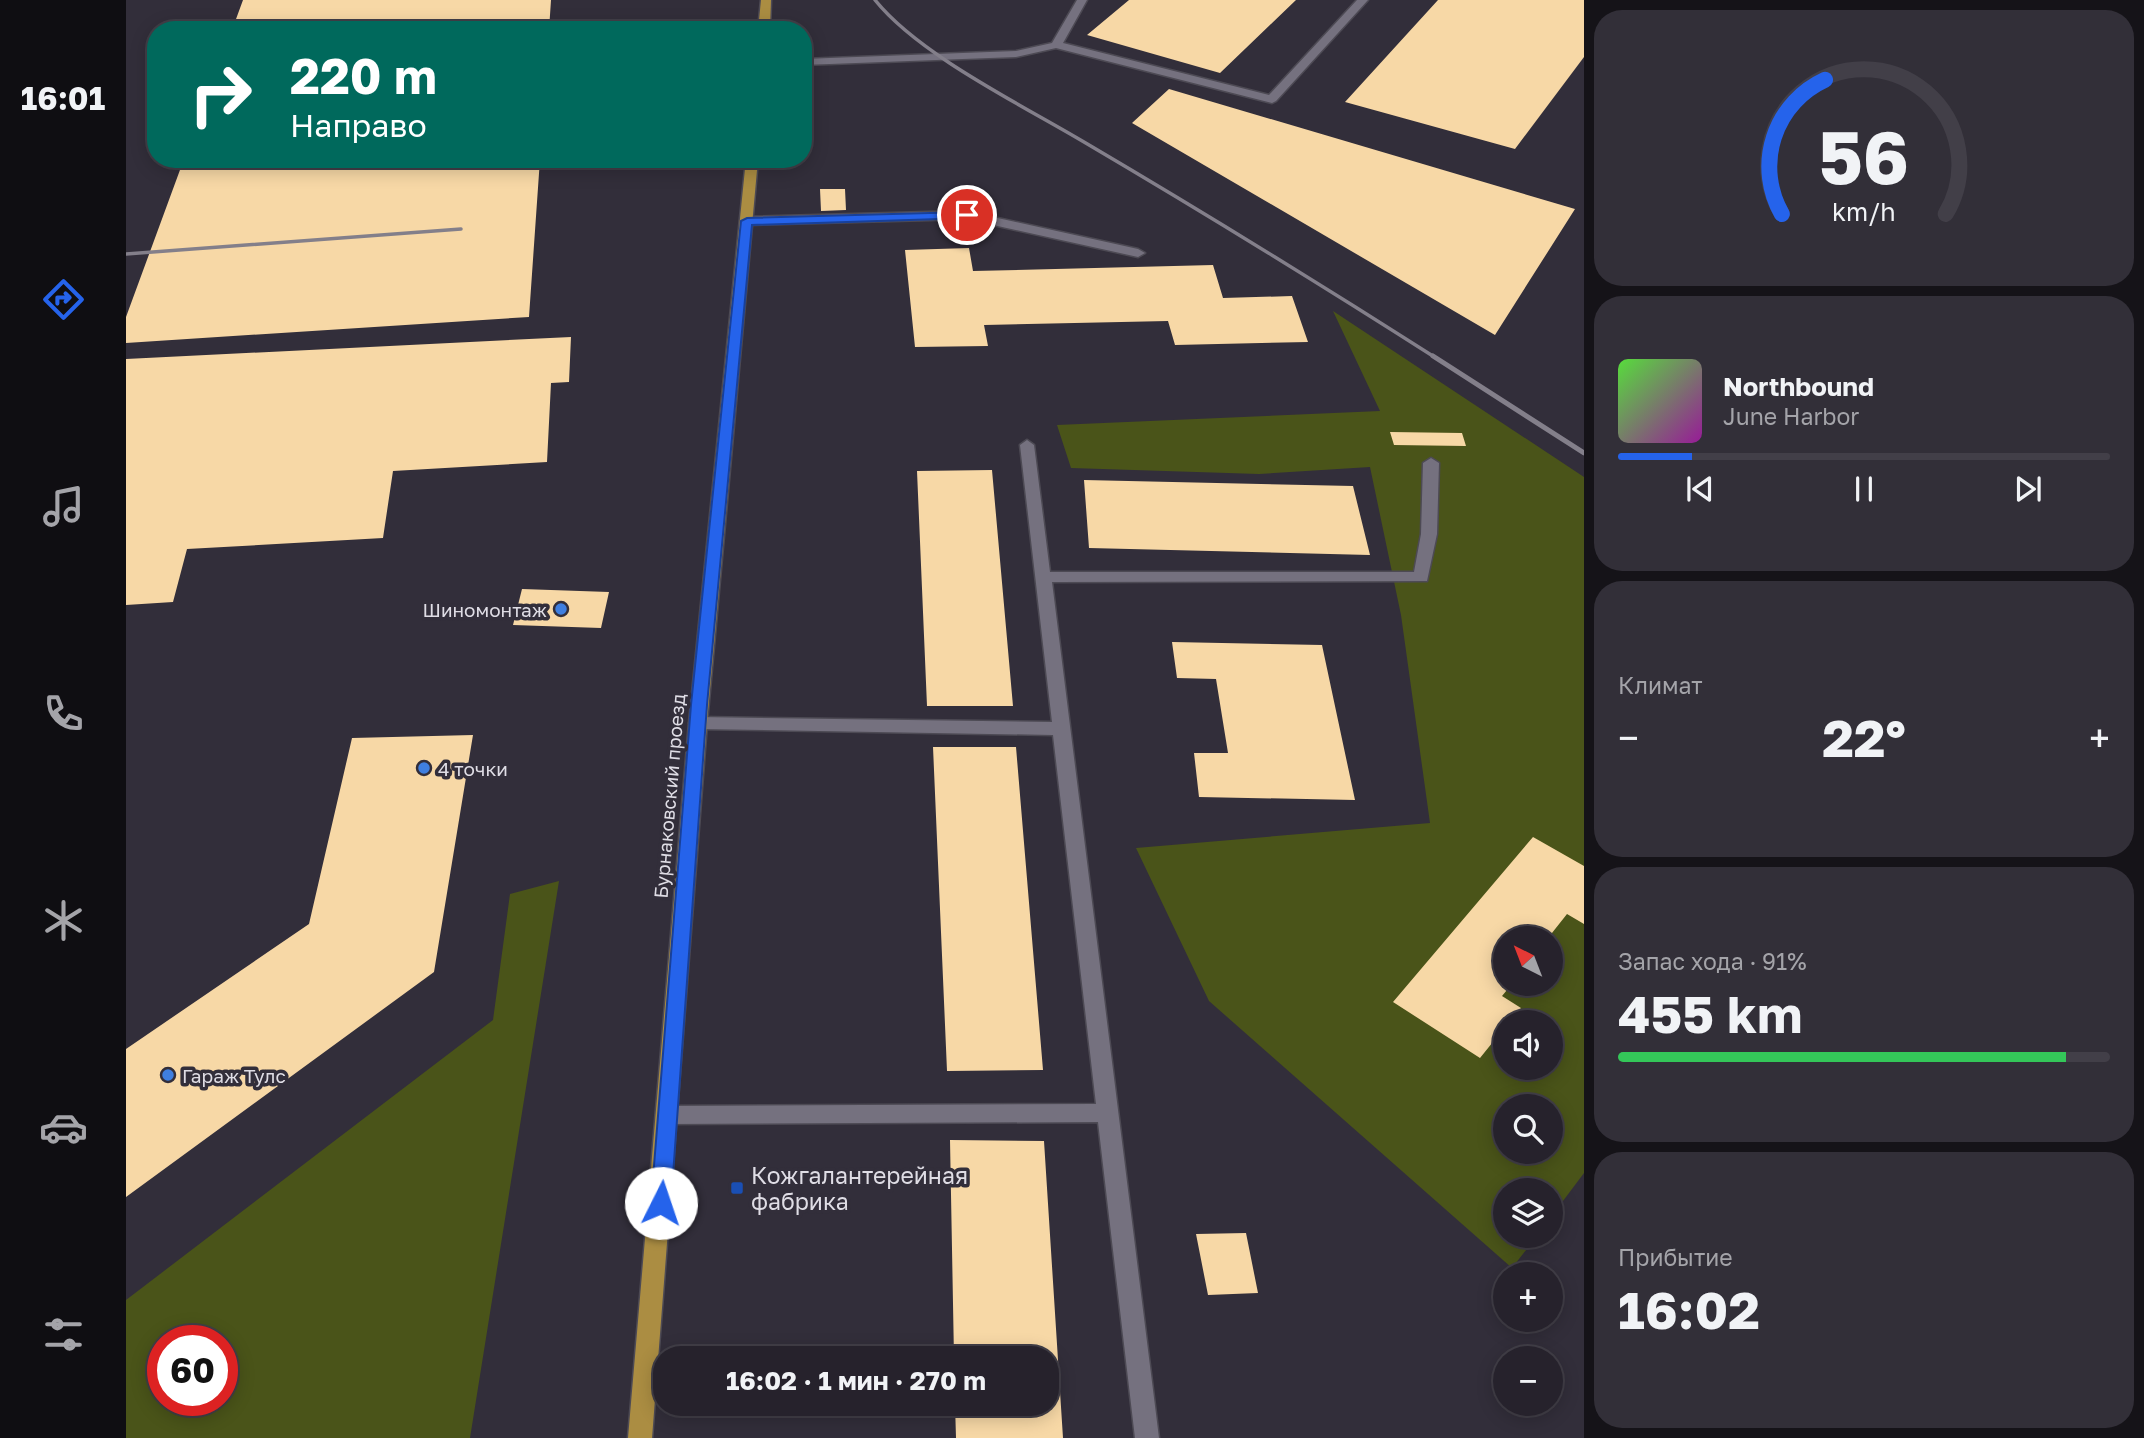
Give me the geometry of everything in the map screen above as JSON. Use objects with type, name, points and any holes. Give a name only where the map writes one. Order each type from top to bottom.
[{"type":"main road","points":[[765,21],[766,0]]},
{"type":"main road","name":"Бурнаковский проезд","points":[[640,1438],[698,723],[751,168]]},
{"type":"lane","points":[[1056,45],[1082,0]]},
{"type":"lane","points":[[812,62],[1016,54],[1056,45],[1272,99],[1363,0]]},
{"type":"lane","points":[[747,221],[967,215],[1138,253]]},
{"type":"lane","points":[[1027,445],[1147,1438]]},
{"type":"lane","points":[[1043,577],[1421,578],[1429,534],[1431,463]]},
{"type":"lane","points":[[698,723],[1061,729]]},
{"type":"lane","points":[[667,1115],[1107,1113]]},
{"type":"green space","points":[[1333,311],[1584,477],[1584,1173],[1563,1201],[1563,1178],[1493,1178],[1493,1248],[1528,1248],[1517,1262],[1505,1262],[1209,1001],[1136,848],[1430,823],[1401,615],[1370,467],[1259,474],[1071,468],[1057,425],[1380,411]]},
{"type":"green space","points":[[559,881],[470,1438],[126,1438],[126,1300],[493,1020],[510,894]]},
{"type":"building","points":[[243,0],[551,0],[550,21],[235,21]]},
{"type":"building","points":[[1129,0],[1296,0],[1220,73],[1087,35]]},
{"type":"building","points":[[1438,0],[1584,0],[1584,57],[1515,149],[1345,102]]},
{"type":"building","points":[[1169,89],[1575,209],[1495,335],[1132,123]]},
{"type":"building","points":[[181,168],[539,168],[529,317],[126,343],[126,317]]},
{"type":"building","points":[[820,189],[845,189],[846,210],[821,211]]},
{"type":"building","points":[[969,248],[973,271],[1213,265],[1223,298],[1292,296],[1308,342],[1175,345],[1168,321],[984,325],[988,346],[915,347],[905,250]]},
{"type":"building","points":[[571,337],[569,382],[551,383],[547,462],[393,471],[383,538],[187,549],[173,602],[126,605],[126,359]]},
{"type":"building","points":[[1390,432],[1462,433],[1466,446],[1394,445]]},
{"type":"building","points":[[992,470],[1013,706],[927,706],[917,471]]},
{"type":"building","points":[[1084,480],[1353,486],[1370,555],[1089,548]]},
{"type":"building","name":"Шиномонтаж","points":[[522,589],[609,592],[601,628],[513,625]]},
{"type":"building","points":[[1172,642],[1322,645],[1355,800],[1199,797],[1194,753],[1228,753],[1216,679],[1177,678]]},
{"type":"building","points":[[473,735],[434,972],[126,1197],[126,1049],[309,924],[352,738]]},
{"type":"building","points":[[933,747],[1016,747],[1043,1070],[947,1071]]},
{"type":"building","points":[[1533,837],[1584,866],[1584,924],[1567,914],[1558,926],[1493,926],[1493,996],[1502,996],[1521,1008],[1493,1010],[1493,1042],[1480,1058],[1393,1002]]},
{"type":"building","points":[[950,1140],[1044,1141],[1057,1346],[954,1346]]},
{"type":"building","points":[[1246,1233],[1258,1293],[1208,1295],[1196,1234]]},
{"type":"building","points":[[1059,1375],[1063,1438],[956,1438],[955,1416],[1059,1416]]},
{"type":"railway","points":[[875,0],[918,40],[973,78],[1217,222],[1436,358]]},
{"type":"railway","points":[[126,254],[461,229]]},
{"type":"railway","points":[[1433,356],[1584,453]]},
{"type":"place","name":"Шиномонтаж","points":[[561,609]]},
{"type":"place","name":"4 точки","points":[[424,768]]},
{"type":"place","name":"Гараж Тулс","points":[[168,1075]]},
{"type":"place","name":"Кожгалантерейная фабрика","points":[[737,1188]]},
{"type":"route","points":[[661,1203],[699,705],[747,221],[967,215]]}]
